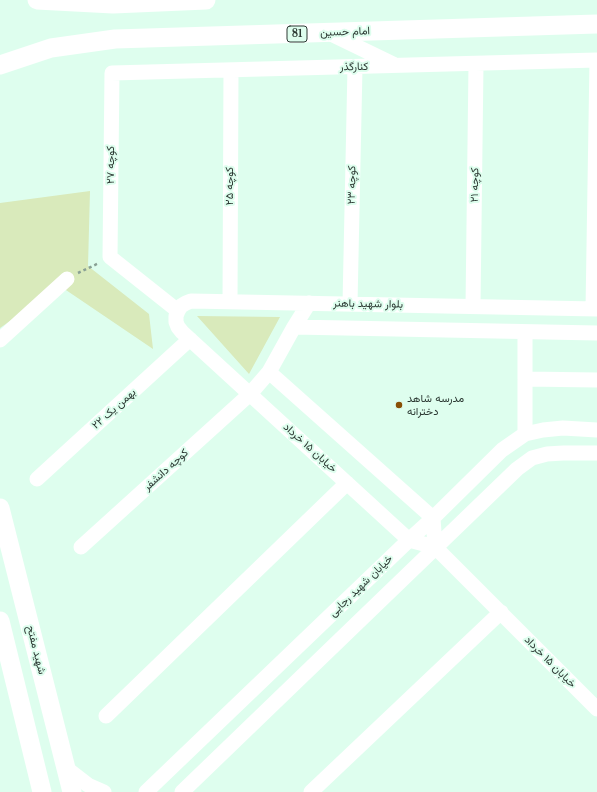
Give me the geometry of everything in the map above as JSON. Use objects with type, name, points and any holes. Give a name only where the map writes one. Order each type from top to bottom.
[{"type":"main road","points":[[37,0],[113,4],[206,0]]},
{"type":"main road","name":"امام حسین","points":[[0,65],[51,48],[115,39],[597,24]]},
{"type":"main road","name":"شهید مفتح","points":[[0,508],[72,792]]},
{"type":"main road","points":[[0,620],[42,792]]},
{"type":"street","points":[[329,33],[396,66]]},
{"type":"street","points":[[595,309],[597,60]]},
{"type":"street","name":"کنارگذر","points":[[112,73],[597,60]]},
{"type":"street","name":"کوچه ۲۱","points":[[473,306],[476,64]]},
{"type":"street","name":"کوچه ۲۳","points":[[350,304],[355,67]]},
{"type":"street","name":"کوچه ۲۵","points":[[230,301],[231,70]]},
{"type":"street","name":"کوچه ۲۷","points":[[110,257],[112,73]]},
{"type":"street","points":[[110,257],[178,310],[176,316],[178,327],[190,339]]},
{"type":"street","points":[[0,340],[67,279]]},
{"type":"street","name":"بلوار شهید باهنر","points":[[178,310],[181,306],[191,301],[595,309]]},
{"type":"street","name":"کوچه دانشفر","points":[[81,547],[250,394],[268,372],[309,303]]},
{"type":"street","points":[[294,327],[597,333]]},
{"type":"street","points":[[525,332],[525,434]]},
{"type":"street","name":"خیابان ۱۵ خرداد","points":[[190,339],[409,540],[435,547],[597,709]]},
{"type":"street","name":"۲۲ بهمن یک","points":[[37,479],[190,339]]},
{"type":"street","points":[[268,372],[433,518],[435,547]]},
{"type":"street","points":[[525,379],[597,380]]},
{"type":"street","name":"خیابان شهید رجایی","points":[[145,792],[433,518],[502,450],[525,434],[543,430],[563,428],[597,430]]},
{"type":"street","points":[[182,792],[517,469],[532,458],[547,454],[597,453]]},
{"type":"street","points":[[106,716],[347,482]]},
{"type":"street","points":[[311,792],[501,612]]},
{"type":"street","points":[[66,768],[88,785],[104,792]]},
{"type":"path","points":[[67,279],[110,257]]},
{"type":"green space","points":[[90,191],[88,266],[149,314],[153,349],[60,286],[0,328],[0,203]]},
{"type":"green space","points":[[197,316],[280,317],[249,374]]},
{"type":"place","name":"مدرسه شاهد دخترانه","points":[[399,405]]}]
